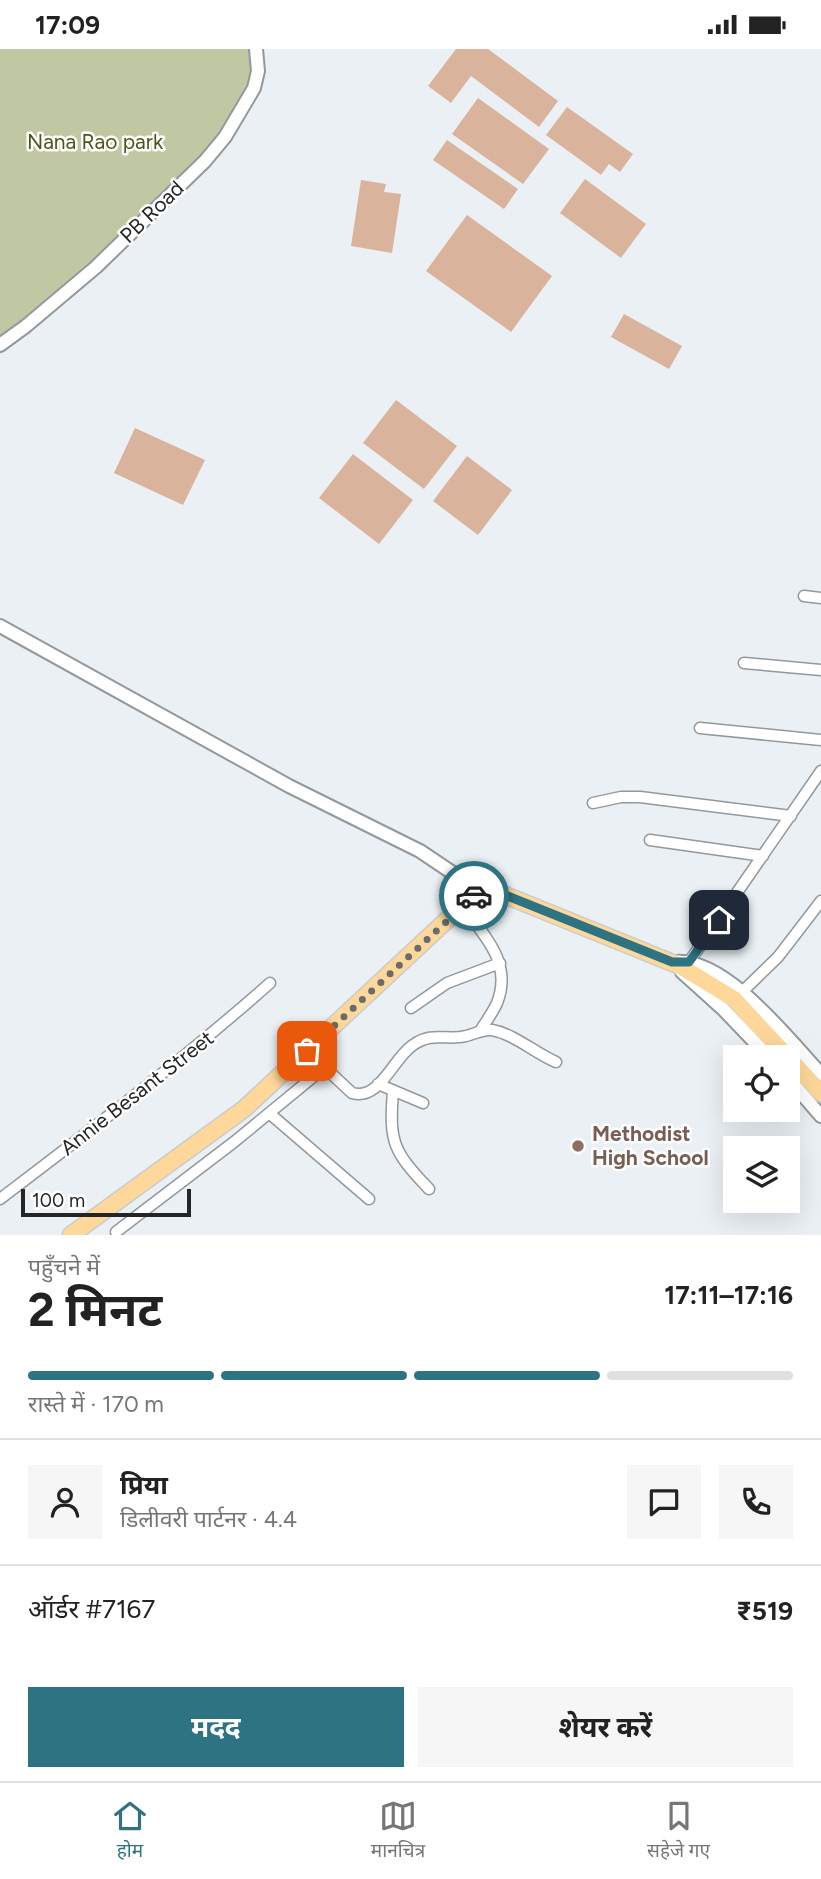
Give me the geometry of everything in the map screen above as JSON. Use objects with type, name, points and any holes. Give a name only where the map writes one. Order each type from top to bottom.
[{"type":"main road","points":[[72,1235],[244,1109],[462,906],[481,892],[500,893],[690,967],[734,999],[821,1093]]},
{"type":"street","name":"PB Road","points":[[0,345],[96,267],[205,161],[225,137],[254,88],[258,71],[256,49]]},
{"type":"street","points":[[804,596],[821,598]]},
{"type":"street","points":[[0,626],[289,786],[420,851],[481,892]]},
{"type":"street","points":[[744,663],[821,670]]},
{"type":"street","points":[[700,728],[821,740]]},
{"type":"street","points":[[690,967],[821,771]]},
{"type":"street","points":[[593,803],[608,798],[640,797],[791,816]]},
{"type":"street","points":[[650,840],[763,856]]},
{"type":"street","points":[[742,992],[778,957],[821,901]]},
{"type":"street","points":[[462,906],[495,951],[500,963],[497,1002],[480,1031]]},
{"type":"street","points":[[672,962],[758,1045]]},
{"type":"street","points":[[411,1008],[447,983],[500,963]]},
{"type":"street","points":[[690,967],[704,967],[757,1004],[821,1074]]},
{"type":"street","name":"Annie Besant Street","points":[[0,1199],[152,1083],[270,983]]},
{"type":"street","points":[[307,1051],[352,1093],[359,1095],[370,1091],[404,1052],[425,1038],[464,1037],[493,1030],[556,1062]]},
{"type":"street","points":[[104,1211],[117,1233],[324,1068]]},
{"type":"street","points":[[378,1084],[423,1103]]},
{"type":"street","points":[[393,1091],[393,1140],[398,1153],[429,1189]]},
{"type":"street","points":[[800,1092],[821,1116]]},
{"type":"street","points":[[269,1113],[369,1199]]},
{"type":"green space","name":"Nana Rao park","points":[[0,49],[252,49],[261,82],[184,187],[0,343]]},
{"type":"building","points":[[456,49],[488,49],[558,101],[539,127],[471,76],[451,103],[428,86]]},
{"type":"building","points":[[478,98],[549,149],[523,184],[452,134]]},
{"type":"building","points":[[567,107],[633,154],[620,172],[609,164],[601,175],[546,135]]},
{"type":"building","points":[[447,140],[518,189],[504,209],[433,160]]},
{"type":"building","points":[[585,179],[646,224],[621,258],[560,213]]},
{"type":"building","points":[[361,180],[386,184],[384,192],[401,194],[392,253],[351,246]]},
{"type":"building","points":[[467,215],[552,276],[511,332],[426,271]]},
{"type":"building","points":[[624,314],[682,346],[669,369],[611,337]]},
{"type":"building","points":[[396,400],[457,446],[424,489],[363,443]]},
{"type":"building","points":[[135,428],[205,460],[183,505],[114,473]]},
{"type":"building","points":[[353,454],[413,500],[379,544],[319,498]]},
{"type":"building","points":[[467,456],[512,490],[478,535],[433,501]]},
{"type":"way so far","points":[[307,1051],[474,896]]},
{"type":"place","name":"Methodist High School","points":[[578,1146]]},
{"type":"route","points":[[474,896],[487,891],[500,893],[672,962],[689,962],[719,920]]}]
